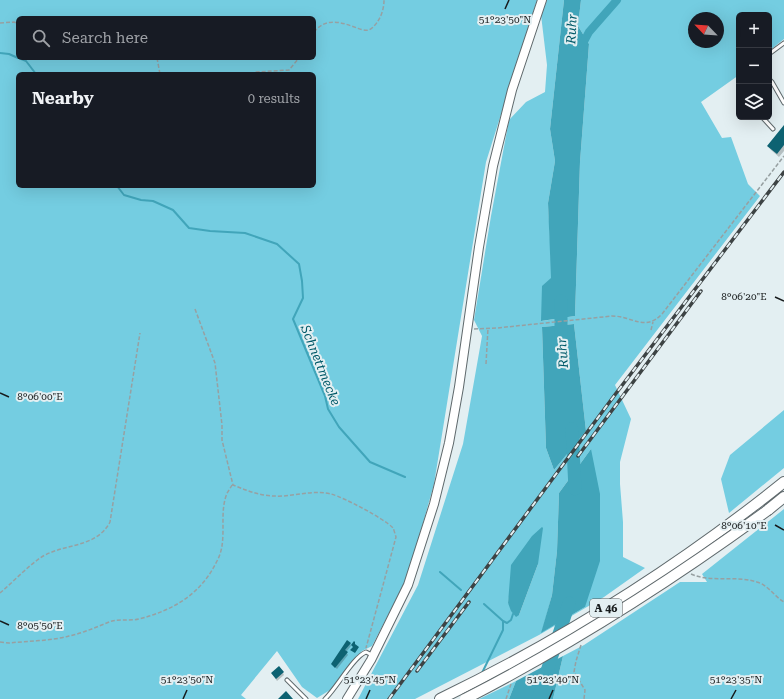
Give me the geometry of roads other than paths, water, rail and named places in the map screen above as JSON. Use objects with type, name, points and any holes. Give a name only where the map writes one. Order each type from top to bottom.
[{"type":"highway","name":"A 46","points":[[440,699],[504,666],[584,621],[674,563],[784,482]]},
{"type":"highway","name":"A 46","points":[[465,699],[551,653],[634,603],[696,562],[784,497]]},
{"type":"main road","points":[[347,699],[373,656],[408,585],[427,528],[449,444],[493,166],[513,84],[542,0]]},
{"type":"lane","points":[[772,52],[784,44]]},
{"type":"lane","points":[[772,82],[784,103]]},
{"type":"lane","points":[[765,120],[773,129]]},
{"type":"lane","points":[[325,699],[362,653],[365,652],[373,656]]},
{"type":"lane","points":[[287,680],[306,699]]},
{"type":"water","points":[[564,0],[581,0],[578,26],[589,44],[580,162],[575,316],[541,321],[542,286],[551,278],[548,203],[555,161],[550,129]]},
{"type":"water","points":[[574,324],[586,431],[554,470],[546,448],[542,327]]},
{"type":"water","points":[[591,449],[600,494],[600,561],[585,607],[541,633],[552,595],[557,551],[559,493]]},
{"type":"water","points":[[542,527],[538,564],[519,615],[516,617],[511,611],[508,603],[511,565],[532,536]]},
{"type":"water","points":[[563,656],[553,699],[509,699],[516,681]]},
{"type":"waterway","points":[[581,47],[589,32],[617,0]]},
{"type":"waterway","name":"Schnettmecke","points":[[0,53],[9,54],[16,57]]},
{"type":"waterway","name":"Schnettmecke","points":[[24,60],[34,72]]},
{"type":"waterway","name":"Schnettmecke","points":[[119,188],[124,195],[141,200],[153,201],[173,210],[189,228],[245,233],[277,244],[299,264],[303,298],[293,319],[325,396],[328,409],[339,427],[370,462],[405,477]]},
{"type":"waterway","name":"Ruhr","points":[[561,301],[561,342]]},
{"type":"waterway","name":"Ruhr","points":[[572,429],[575,489]]},
{"type":"waterway","points":[[440,572],[461,590]]},
{"type":"waterway","name":"Ruhr","points":[[538,699],[569,603]]},
{"type":"waterway","points":[[484,604],[507,623],[511,620],[513,614]]},
{"type":"waterway","points":[[481,675],[503,630],[503,621]]},
{"type":"railway","points":[[389,699],[614,396],[784,172]]},
{"type":"railway","points":[[578,456],[701,291]]},
{"type":"railway","points":[[417,671],[469,602]]}]
